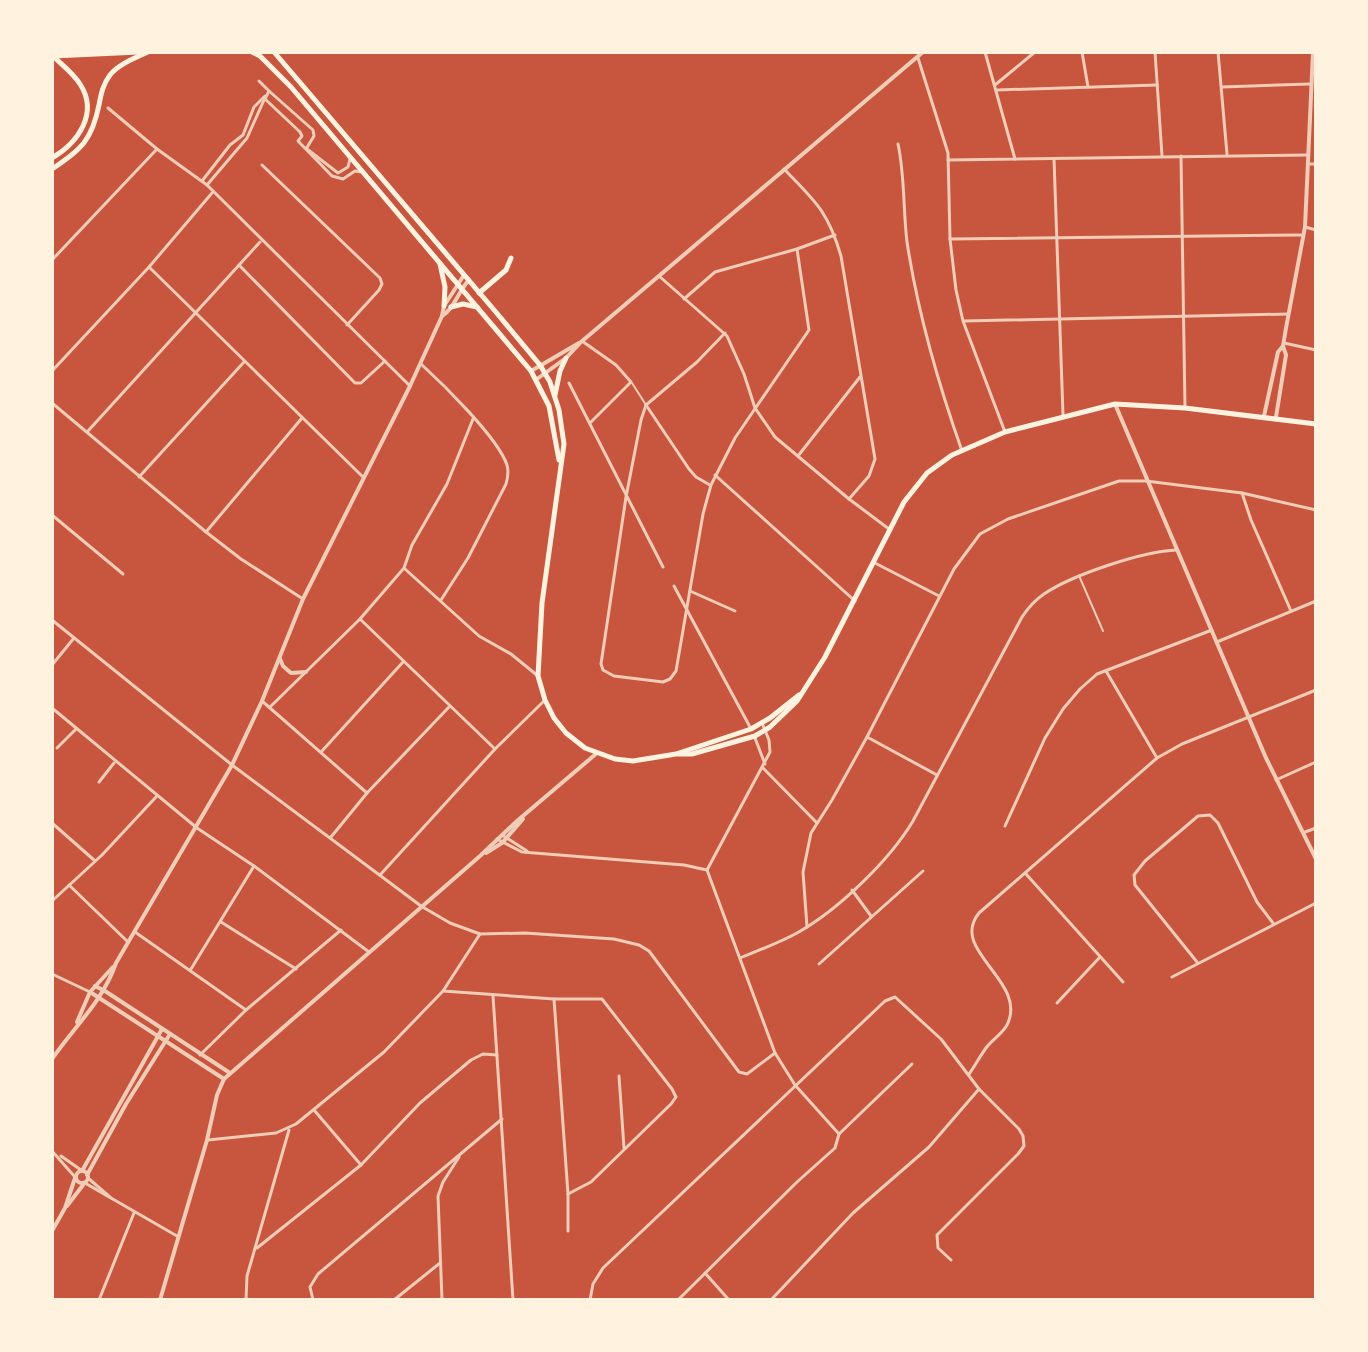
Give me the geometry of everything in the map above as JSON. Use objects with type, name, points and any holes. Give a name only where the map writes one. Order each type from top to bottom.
[{"type":"main road","points":[[52,56],[139,52]]},
{"type":"main road","points":[[52,169],[79,150],[92,133],[108,77],[116,69],[148,52]]},
{"type":"main road","points":[[252,52],[291,87],[537,379],[553,419],[559,461],[541,613],[538,676],[545,700],[566,733],[585,748],[615,759],[633,761],[676,754],[751,729],[799,695]]},
{"type":"main road","points":[[274,52],[545,372],[555,396],[563,431],[563,456],[559,461]]},
{"type":"main road","points":[[52,56],[79,83],[87,109],[81,132],[52,158]]},
{"type":"main road","points":[[479,293],[506,270],[511,258]]},
{"type":"main road","points":[[440,263],[445,287],[444,306]]},
{"type":"main road","points":[[451,307],[465,304],[478,307]]},
{"type":"main road","points":[[555,396],[566,358]]},
{"type":"main road","points":[[676,754],[692,754],[755,736],[766,730],[797,701],[825,657],[904,502],[927,473],[962,451],[1005,432],[1115,404],[1276,417],[1316,424]]},
{"type":"street","points":[[537,379],[566,358],[582,341],[923,52]]},
{"type":"street","points":[[985,52],[1015,159]]},
{"type":"street","points":[[996,87],[1035,52]]},
{"type":"street","points":[[1082,52],[1088,87]]},
{"type":"street","points":[[1155,52],[1162,156]]},
{"type":"street","points":[[1218,52],[1227,154]]},
{"type":"street","points":[[1264,416],[1278,352],[1283,344],[1304,235],[1313,52]]},
{"type":"street","points":[[918,57],[948,160],[950,239],[963,321],[1005,432]]},
{"type":"street","points":[[259,81],[313,130],[313,139],[306,149]]},
{"type":"street","points":[[1222,87],[1312,83]]},
{"type":"street","points":[[996,87],[1157,85]]},
{"type":"street","points":[[207,185],[247,138],[269,91]]},
{"type":"street","points":[[265,97],[300,132],[302,136],[298,141],[338,173],[348,167],[349,155]]},
{"type":"street","points":[[202,182],[230,145],[243,135],[254,107],[265,97]]},
{"type":"street","points":[[108,108],[207,185],[410,386]]},
{"type":"street","points":[[898,144],[908,244],[923,323],[944,402],[962,451]]},
{"type":"street","points":[[52,260],[157,149]]},
{"type":"street","points":[[306,149],[336,178],[346,178],[355,171],[363,173]]},
{"type":"street","points":[[948,160],[1308,155]]},
{"type":"street","points":[[1181,156],[1185,408]]},
{"type":"street","points":[[1054,159],[1063,416]]},
{"type":"street","points":[[1308,164],[1316,164]]},
{"type":"street","points":[[262,165],[380,278],[382,284],[379,290],[347,325]]},
{"type":"street","points":[[784,169],[816,200],[835,235],[841,256],[875,459],[869,476],[849,499]]},
{"type":"street","points":[[52,371],[149,267],[212,193]]},
{"type":"street","points":[[1305,227],[1316,230]]},
{"type":"street","points":[[684,299],[715,272],[835,235]]},
{"type":"street","points":[[950,239],[1304,235]]},
{"type":"street","points":[[88,431],[261,241]]},
{"type":"street","points":[[725,333],[697,362],[646,405],[638,429],[601,668],[614,676],[663,682],[676,671],[703,514],[711,485],[735,438],[809,330],[797,249]]},
{"type":"street","points":[[239,265],[355,383],[361,383],[385,361]]},
{"type":"street","points":[[149,267],[363,477]]},
{"type":"street","points":[[659,276],[725,333],[744,374],[755,408],[768,429],[889,529]]},
{"type":"street","points":[[52,1059],[76,1024],[105,991],[116,963],[232,765],[262,701],[303,599],[421,364],[444,306],[467,278]]},
{"type":"street","points":[[442,316],[451,307],[460,285]]},
{"type":"street","points":[[963,321],[1288,314]]},
{"type":"street","points":[[531,371],[582,341]]},
{"type":"street","points":[[582,341],[616,365],[631,382],[689,469],[711,485]]},
{"type":"street","points":[[1283,344],[1316,350]]},
{"type":"street","points":[[1276,417],[1286,355],[1283,344]]},
{"type":"street","points":[[139,477],[244,362]]},
{"type":"street","points":[[421,364],[458,400],[505,460],[508,478],[468,558],[441,600]]},
{"type":"street","points":[[798,456],[860,377]]},
{"type":"street","points":[[590,423],[631,382]]},
{"type":"street","points":[[569,383],[663,567]]},
{"type":"street","points":[[52,403],[206,532],[303,599]]},
{"type":"street","points":[[1115,404],[1276,780],[1316,859]]},
{"type":"street","points":[[206,532],[302,418]]},
{"type":"street","points":[[270,707],[360,619],[404,568],[412,545],[447,484],[473,419]]},
{"type":"street","points":[[715,475],[855,601]]},
{"type":"street","points":[[807,927],[803,890],[808,838],[867,737],[939,596],[966,549],[980,534],[993,525],[1106,485],[1146,481],[1242,493],[1316,510]]},
{"type":"street","points":[[1242,493],[1291,611]]},
{"type":"street","points":[[52,515],[123,574]]},
{"type":"street","points":[[740,958],[785,940],[807,927],[880,865],[899,844],[1032,603],[1047,592],[1080,577],[1124,561],[1177,550]]},
{"type":"street","points":[[875,563],[939,596]]},
{"type":"street","points":[[404,568],[479,636],[511,654],[538,676]]},
{"type":"street","points":[[1080,577],[1103,631]]},
{"type":"street","points":[[674,586],[755,736],[764,766],[817,823]]},
{"type":"street","points":[[690,591],[735,611]]},
{"type":"street","points":[[1217,642],[1316,601]]},
{"type":"street","points":[[360,619],[495,749]]},
{"type":"street","points":[[52,620],[232,765],[421,906],[463,930],[480,934],[559,935],[614,939],[639,945],[657,959],[739,1072],[747,1074],[775,1053]]},
{"type":"street","points":[[1005,826],[1045,738],[1080,689],[1106,671],[1212,630]]},
{"type":"street","points":[[52,665],[74,638]]},
{"type":"street","points":[[280,657],[287,670],[296,674],[306,672]]},
{"type":"street","points":[[322,751],[403,662]]},
{"type":"street","points":[[1106,671],[1157,758]]},
{"type":"street","points":[[969,1074],[986,1048],[1007,1025],[1009,1008],[1003,984],[972,939],[972,924],[983,909],[1157,758],[1249,716],[1316,690]]},
{"type":"street","points":[[379,875],[495,749],[545,700]]},
{"type":"street","points":[[262,701],[367,793]]},
{"type":"street","points":[[330,839],[367,793],[449,707]]},
{"type":"street","points":[[52,708],[156,797],[369,952]]},
{"type":"street","points":[[762,723],[771,747],[764,766],[707,870],[775,1053],[795,1085],[839,1134]]},
{"type":"street","points":[[57,748],[76,729]]},
{"type":"street","points":[[867,737],[937,775]]},
{"type":"street","points":[[160,1300],[207,1140],[212,1111],[224,1079],[597,753]]},
{"type":"street","points":[[99,782],[115,762]]},
{"type":"street","points":[[1276,780],[1316,762]]},
{"type":"street","points":[[52,901],[156,797]]},
{"type":"street","points":[[1197,962],[1135,885],[1133,878],[1145,861],[1198,816],[1210,815],[1218,823],[1257,902],[1273,923]]},
{"type":"street","points":[[52,823],[95,861]]},
{"type":"street","points":[[1302,833],[1316,828]]},
{"type":"street","points":[[502,839],[522,852],[684,865],[707,870]]},
{"type":"street","points":[[190,971],[254,866]]},
{"type":"street","points":[[819,964],[923,871]]},
{"type":"street","points":[[1026,874],[1123,982]]},
{"type":"street","points":[[69,885],[129,942]]},
{"type":"street","points":[[852,890],[871,917]]},
{"type":"street","points":[[1172,977],[1316,903]]},
{"type":"street","points":[[221,922],[296,969]]},
{"type":"street","points":[[200,1055],[246,1010],[341,930]]},
{"type":"street","points":[[135,932],[246,1010]]},
{"type":"street","points":[[207,1140],[289,1129],[384,1052],[443,991],[480,934]]},
{"type":"street","points":[[1057,1003],[1100,957]]},
{"type":"street","points":[[76,1024],[90,992],[116,963]]},
{"type":"street","points":[[52,974],[100,998],[224,1079]]},
{"type":"street","points":[[78,986],[95,986],[105,991],[230,1073]]},
{"type":"street","points":[[443,991],[493,996],[602,999],[676,1095],[671,1104],[585,1187],[568,1194]]},
{"type":"street","points":[[493,996],[513,1300]]},
{"type":"street","points":[[590,1300],[593,1284],[603,1268],[885,1001],[895,997],[941,1039],[979,1089],[1023,1136],[1024,1146],[937,1235],[938,1248],[951,1260]]},
{"type":"street","points":[[554,999],[568,1231]]},
{"type":"street","points":[[52,1231],[85,1177],[162,1029]]},
{"type":"street","points":[[124,1103],[170,1034]]},
{"type":"street","points":[[257,1248],[361,1165],[420,1103],[471,1060],[483,1054],[497,1055]]},
{"type":"street","points":[[678,1300],[835,1148],[839,1134],[912,1064]]},
{"type":"street","points":[[619,1076],[624,1149]]},
{"type":"street","points":[[771,1300],[853,1213],[929,1147],[979,1089]]},
{"type":"street","points":[[313,1110],[361,1165]]},
{"type":"street","points":[[313,1300],[310,1287],[318,1274],[502,1119]]},
{"type":"street","points":[[246,1300],[246,1284],[289,1129]]},
{"type":"street","points":[[52,1151],[85,1177],[96,1192],[177,1236]]},
{"type":"street","points":[[442,1300],[438,1196],[461,1154]]},
{"type":"street","points":[[57,1155],[78,1183],[85,1177]]},
{"type":"street","points":[[75,1178],[85,1177]]},
{"type":"street","points":[[65,1208],[75,1178]]},
{"type":"street","points":[[99,1300],[134,1213]]},
{"type":"street","points":[[394,1300],[440,1263]]},
{"type":"street","points":[[704,1273],[729,1300]]}]
